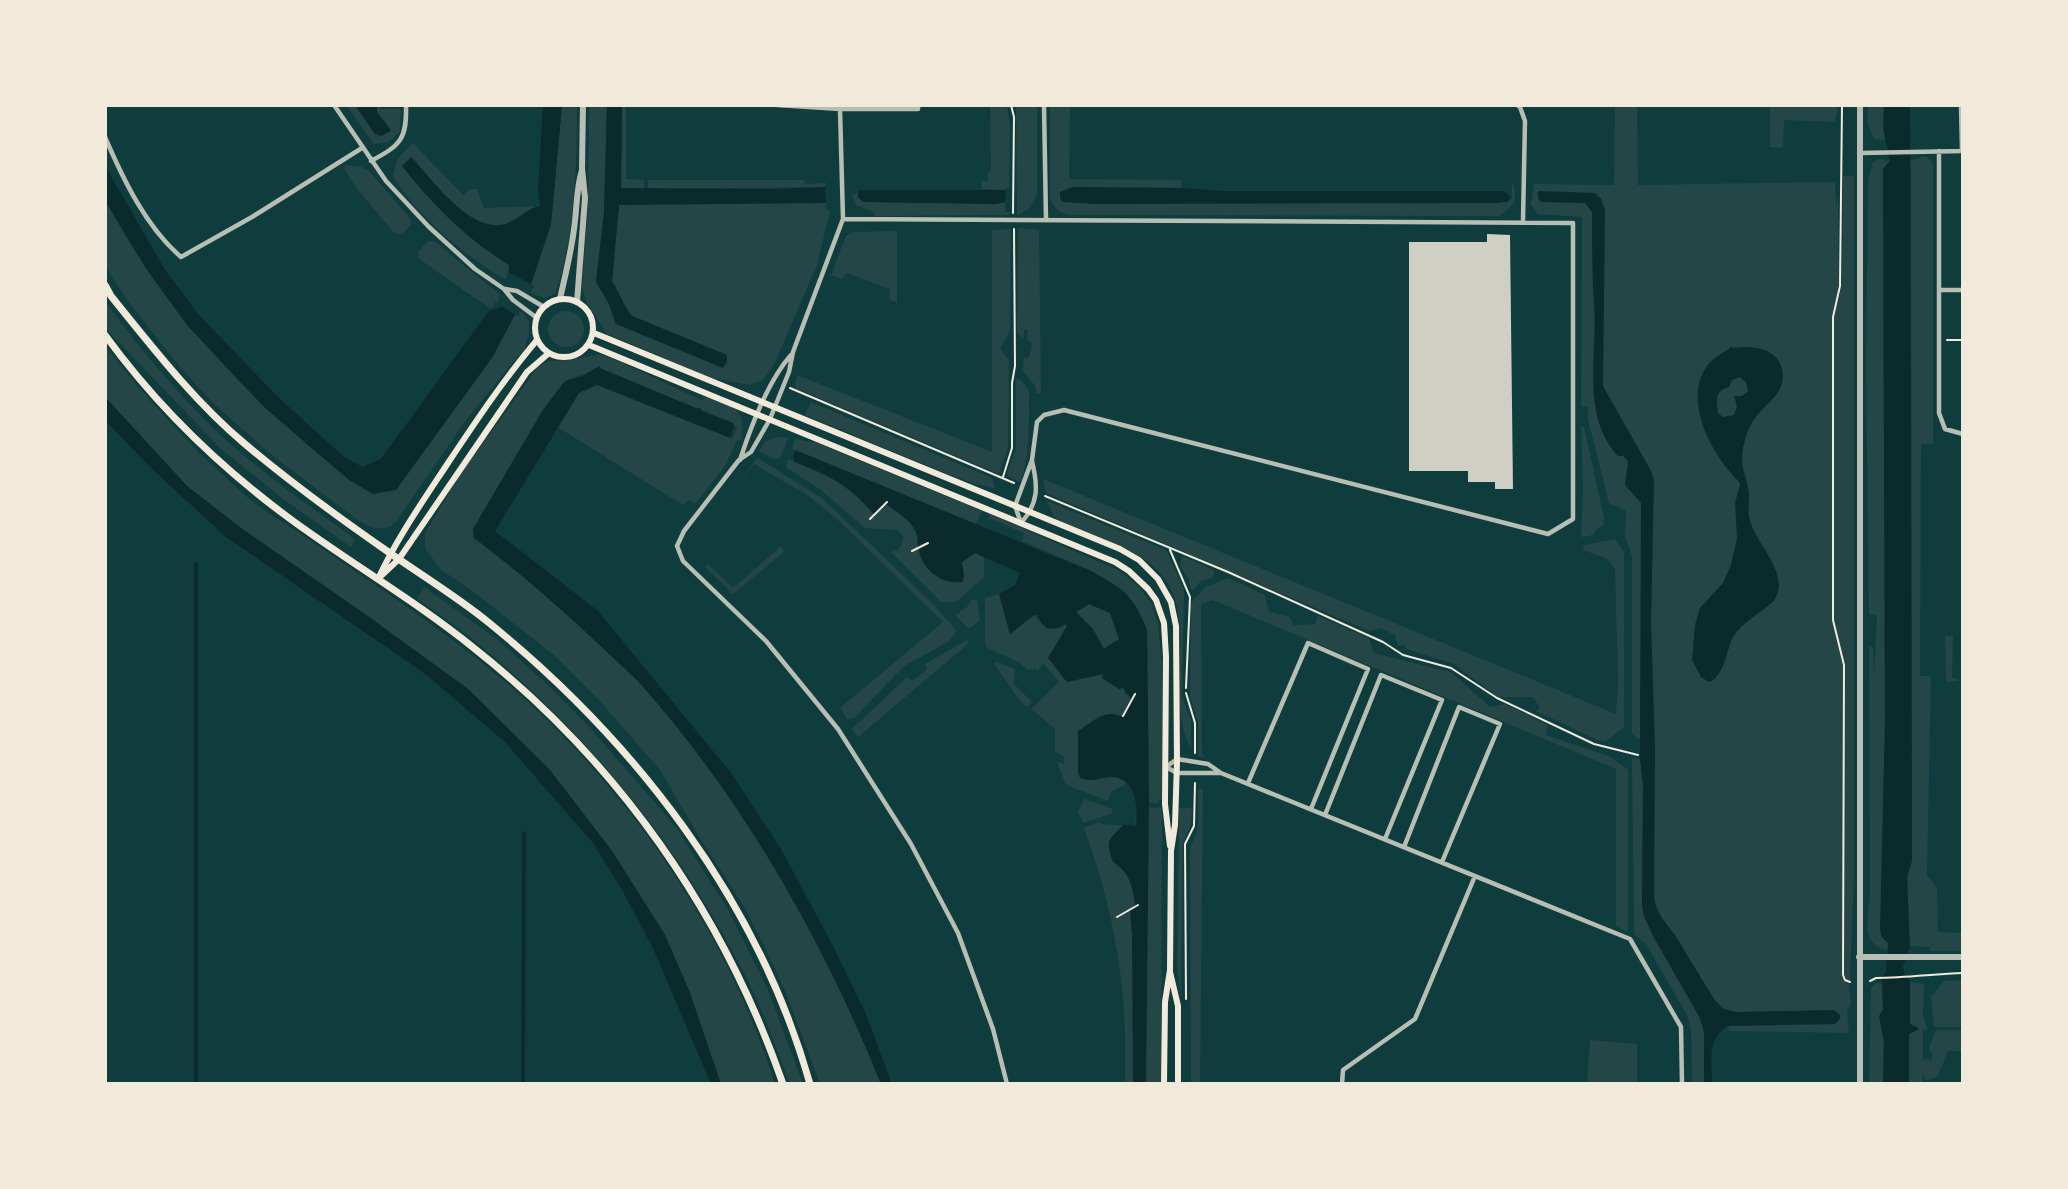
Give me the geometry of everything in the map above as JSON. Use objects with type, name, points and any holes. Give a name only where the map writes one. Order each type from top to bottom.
[{"type":"main road","points":[[105,285],[163,361],[223,425],[292,482],[486,621],[578,702],[659,793],[686,830],[737,913],[775,992],[810,1084]]},
{"type":"main road","points":[[560,299],[578,302],[589,311],[594,325],[589,345],[582,352],[566,358],[549,353],[537,340],[537,318],[544,307],[560,299]]},
{"type":"main road","points":[[594,332],[1031,512],[1129,554],[1148,569],[1164,588],[1175,612],[1177,773],[1171,851]]},
{"type":"main road","points":[[105,335],[153,395],[222,465],[289,517],[474,647],[533,697],[587,752],[664,847],[723,944],[752,1005],[783,1084]]},
{"type":"main road","points":[[378,579],[390,553],[499,386],[537,340]]},
{"type":"main road","points":[[589,345],[1115,562],[1139,579],[1156,600],[1166,637],[1165,804],[1171,851],[1170,970],[1165,1002],[1164,1084]]},
{"type":"main road","points":[[378,579],[399,559],[527,372],[549,353]]},
{"type":"main road","points":[[1170,970],[1178,1006],[1178,1084]]},
{"type":"street","points":[[334,105],[386,181],[429,227],[475,269],[537,318]]},
{"type":"street","points":[[372,161],[397,147],[407,127],[406,105]]},
{"type":"street","points":[[578,302],[584,209],[583,105]]},
{"type":"street","points":[[777,105],[840,109],[918,109],[918,105]]},
{"type":"street","points":[[1044,105],[1046,220]]},
{"type":"street","points":[[1517,105],[1525,121],[1523,221]]},
{"type":"street","points":[[1860,105],[1860,1084]]},
{"type":"street","points":[[1860,153],[1962,151],[1961,105]]},
{"type":"street","points":[[840,109],[843,219],[793,352],[784,386],[770,419],[751,452],[740,460],[684,531],[677,546],[683,561],[766,641],[838,729],[911,844],[958,933],[993,1029],[1007,1084]]},
{"type":"street","points":[[105,137],[119,170],[163,242],[181,257],[252,217],[362,148]]},
{"type":"street","points":[[1939,151],[1940,422],[1946,431],[1963,434]]},
{"type":"street","points":[[560,299],[574,230],[577,185],[583,168]]},
{"type":"street","points":[[843,219],[1573,223],[1573,519],[1548,534],[1065,410],[1044,415],[1037,422],[1032,460],[1015,506],[1021,523],[1031,512],[1037,493],[1032,460]]},
{"type":"street","points":[[502,288],[517,291],[544,307]]},
{"type":"street","points":[[1939,290],[1963,290]]},
{"type":"street","points":[[740,460],[780,367],[793,352]]},
{"type":"street","points":[[1248,783],[1308,643],[1368,669],[1311,809]]},
{"type":"street","points":[[1325,815],[1381,674],[1442,700],[1385,839]]},
{"type":"street","points":[[1404,847],[1459,707],[1500,724],[1442,862]]},
{"type":"street","points":[[1221,773],[1177,773],[1166,767],[1177,759],[1208,764],[1221,773],[1630,939],[1681,1027],[1682,1084]]},
{"type":"street","points":[[1342,1084],[1343,1070],[1415,1019],[1475,876]]},
{"type":"street","points":[[1859,957],[1963,957]]},
{"type":"path","points":[[784,386],[1002,478],[1012,448],[1012,383],[1015,366],[1012,105]]},
{"type":"path","points":[[1842,105],[1840,286],[1833,324],[1833,620],[1844,665],[1843,936]]},
{"type":"path","points":[[1939,340],[1963,341]]},
{"type":"path","points":[[870,519],[887,502]]},
{"type":"path","points":[[1061,502],[1228,572],[1383,642],[1403,655],[1451,668],[1497,698],[1594,744],[1638,755]]},
{"type":"path","points":[[912,551],[928,543]]},
{"type":"path","points":[[1169,548],[1190,597],[1186,694],[1195,723],[1195,760]]},
{"type":"path","points":[[1123,716],[1135,694]]},
{"type":"path","points":[[1186,1004],[1185,844],[1194,826],[1195,773]]},
{"type":"path","points":[[1116,917],[1138,905]]},
{"type":"path","points":[[1877,978],[1963,973]]},
{"type":"shaded area","points":[[346,105],[355,105],[375,134],[391,130],[377,112],[377,105],[380,105],[381,109],[401,109],[400,132],[389,142],[374,144]]},
{"type":"shaded area","points":[[355,105],[377,105],[377,112],[391,131],[381,136],[375,134]]},
{"type":"shaded area","points":[[543,105],[562,105],[551,224],[531,284],[492,358],[396,490],[373,494],[349,480],[264,407],[187,325],[147,270],[105,200],[105,166],[164,268],[198,314],[278,397],[344,457],[363,467],[381,459],[488,312],[501,307],[508,283],[509,265],[451,220],[402,166],[411,157],[451,201],[476,220],[488,224],[507,223],[540,206],[538,189]]},
{"type":"shaded area","points":[[562,105],[577,105],[574,201],[562,273],[555,294],[544,298],[503,278],[460,248],[421,212],[393,176],[397,159],[413,143],[463,195],[471,189],[477,189],[484,208],[540,206],[507,223],[489,224],[476,220],[452,201],[412,157],[402,166],[452,221],[480,245],[510,265],[508,272],[531,285],[551,224]]},
{"type":"shaded area","points":[[589,105],[607,105],[604,212],[596,282],[609,304],[616,324],[727,355],[632,316],[629,312],[612,282],[619,205],[826,203],[827,211],[830,211],[817,265],[774,365],[763,380],[749,385],[712,378],[607,334],[587,303],[582,288],[588,206]]},
{"type":"shaded area","points":[[607,105],[622,105],[621,188],[825,187],[826,203],[619,205],[612,282],[626,308],[632,316],[727,355],[723,368],[616,324],[609,304],[596,282],[604,212]]},
{"type":"shaded area","points":[[622,105],[626,105],[626,179],[644,180],[644,189],[621,188]]},
{"type":"shaded area","points":[[990,105],[1007,105],[1010,125],[1009,188],[1005,188],[1006,190],[982,189],[981,181],[988,181],[988,172],[991,171]]},
{"type":"shaded area","points":[[1016,105],[1037,105],[1037,194],[1029,209],[1017,215]]},
{"type":"shaded area","points":[[1050,105],[1070,105],[1069,179],[1181,180],[1181,188],[1073,187],[1507,202],[1512,198],[1512,181],[1515,198],[1509,209],[1499,216],[1069,215],[1057,209],[1050,197]]},
{"type":"shaded area","points":[[1615,105],[1637,105],[1638,185],[1835,182],[1836,207],[1838,194],[1839,300],[1842,283],[1843,176],[1854,176],[1854,874],[1848,980],[1851,1002],[1847,1012],[1849,1033],[1729,1031],[1728,1026],[1734,1025],[1835,1024],[1838,1015],[1836,1012],[1717,1016],[1655,905],[1640,678],[1640,740],[1632,734],[1632,556],[1625,536],[1626,511],[1609,503],[1588,419],[1588,407],[1581,406],[1582,217],[1538,214],[1531,205],[1534,184],[1614,185]]},
{"type":"shaded area","points":[[1770,105],[1838,105],[1835,122],[1784,120],[1783,148],[1770,147]]},
{"type":"shaded area","points":[[1868,105],[1884,105],[1886,140],[1874,139],[1867,122]]},
{"type":"shaded area","points":[[1884,105],[1910,105],[1912,861],[1907,875],[1910,946],[1903,967],[1910,982],[1910,1024],[1919,1029],[1909,1034],[1909,1084],[1883,1084],[1884,1042],[1879,1016],[1883,1010],[1882,977],[1886,973],[1888,943],[1881,936],[1880,929],[1885,721],[1883,169],[1890,161],[1883,128]]},
{"type":"shaded area","points":[[1925,156],[1933,162],[1933,444],[1921,444],[1920,676],[1931,676],[1927,875],[1937,887],[1938,932],[1963,933],[1963,951],[1930,951],[1930,947],[1910,946],[1906,903],[1907,881],[1912,861],[1909,161]]},
{"type":"shaded area","points":[[1879,159],[1890,161],[1883,169],[1885,721],[1881,929],[1881,936],[1888,943],[1888,950],[1873,943],[1869,937],[1867,922],[1870,897],[1869,646],[1873,648],[1874,675],[1877,616],[1869,614],[1866,368],[1868,180],[1873,162]]},
{"type":"shaded area","points":[[347,165],[369,171],[410,218],[411,225],[402,234],[394,233],[358,190],[343,167]]},
{"type":"shaded area","points":[[648,180],[804,180],[805,184],[826,183],[825,187],[648,189]]},
{"type":"shaded area","points":[[1073,187],[1224,191],[1504,191],[1511,198],[1507,202],[1496,203],[1063,202],[1060,192]]},
{"type":"shaded area","points":[[859,190],[1006,190],[1005,202],[996,204],[863,202],[858,197]]},
{"type":"shaded area","points":[[1538,191],[1595,193],[1601,199],[1605,210],[1603,386],[1654,480],[1651,624],[1655,747],[1654,900],[1660,916],[1675,935],[1714,999],[1724,1009],[1736,1012],[1834,1010],[1840,1015],[1835,1024],[1728,1026],[1716,1037],[1713,1044],[1712,1084],[1704,1084],[1704,1032],[1700,1018],[1654,938],[1642,905],[1641,503],[1625,485],[1628,461],[1623,456],[1618,456],[1606,440],[1595,403],[1592,212],[1585,203],[1541,202]]},
{"type":"shaded area","points":[[858,193],[858,197],[874,202],[1005,202],[1005,212],[1010,212],[1009,215],[875,216],[874,212],[856,205],[852,195]]},
{"type":"shaded area","points":[[105,200],[145,267],[217,358],[272,413],[310,446],[344,475],[373,493],[492,358],[516,313],[492,300],[495,304],[491,309],[419,259],[418,252],[428,241],[434,241],[525,315],[529,322],[529,333],[525,348],[466,420],[396,522],[387,527],[373,527],[359,521],[273,456],[213,403],[175,361],[127,300],[105,266]]},
{"type":"shaded area","points":[[1018,228],[1039,230],[1041,394],[1036,393],[1036,387],[1023,371],[1024,356],[1026,359],[1030,355],[1032,343],[1027,339],[1028,330],[1024,329],[1024,338],[1017,333]]},
{"type":"shaded area","points":[[1011,229],[1010,330],[1000,349],[1009,360],[1008,448],[999,474],[795,388],[797,375],[992,452],[992,230]]},
{"type":"shaded area","points":[[897,231],[897,303],[889,299],[890,289],[847,273],[842,279],[831,275],[846,236],[853,232]]},
{"type":"shaded area","points":[[105,301],[163,375],[211,426],[259,468],[355,539],[351,547],[283,499],[221,449],[108,331],[105,326]]},
{"type":"shaded area","points":[[566,311],[579,316],[584,329],[579,342],[566,347],[553,342],[548,329],[553,316]]},
{"type":"shaded area","points":[[105,346],[172,424],[246,496],[463,648],[515,690],[564,737],[610,788],[652,842],[690,900],[724,959],[752,1021],[775,1084],[721,1084],[690,993],[665,935],[612,851],[550,770],[468,689],[241,528],[187,486],[105,397]]},
{"type":"shaded area","points":[[1732,346],[1769,352],[1775,356],[1782,369],[1783,378],[1778,392],[1748,430],[1742,461],[1749,492],[1750,519],[1771,559],[1779,588],[1773,601],[1733,637],[1722,669],[1709,682],[1701,677],[1692,660],[1695,625],[1700,608],[1723,583],[1731,565],[1737,538],[1735,503],[1740,484],[1707,435],[1698,407],[1698,392],[1700,379],[1707,366]],"holes":[[[1739,377],[1746,382],[1748,391],[1742,396],[1734,396],[1737,406],[1734,415],[1723,417],[1718,413],[1719,393]]]},
{"type":"shaded area","points":[[601,354],[702,400],[706,397],[736,409],[742,420],[741,440],[737,440],[725,466],[695,504],[689,500],[683,505],[556,426],[577,393],[598,383],[731,436],[731,441],[737,428],[733,423],[599,368],[565,381],[543,410],[473,529],[474,538],[542,593],[638,681],[712,773],[777,872],[806,923],[881,1084],[820,1084],[786,993],[764,945],[743,905],[660,770],[597,698],[554,655],[440,569],[425,548],[425,533],[459,476],[538,367],[549,361]]},
{"type":"shaded area","points":[[599,366],[733,423],[730,438],[597,385],[579,393],[495,531],[598,611],[731,773],[781,849],[832,944],[866,1014],[892,1084],[881,1084],[806,923],[777,872],[712,773],[638,681],[526,579],[474,538],[473,529],[543,410],[565,381],[583,376]]},
{"type":"shaded area","points":[[1016,379],[1020,379],[1029,393],[1027,451],[1020,482],[1009,477],[1007,473],[1016,449]]},
{"type":"shaded area","points":[[105,397],[187,486],[241,528],[468,689],[550,770],[612,851],[665,935],[690,993],[721,1084],[711,1084],[653,948],[593,843],[505,742],[424,673],[226,537],[150,467],[105,420]]},
{"type":"shaded area","points":[[811,402],[992,478],[995,488],[945,473],[805,415]]},
{"type":"shaded area","points":[[1581,427],[1584,427],[1604,518],[1603,526],[1593,535],[1581,537],[1583,489]]},
{"type":"shaded area","points":[[776,437],[788,438],[780,458],[773,459],[759,451],[766,441]]},
{"type":"shaded area","points":[[795,439],[817,443],[982,511],[976,524],[792,449]]},
{"type":"shaded area","points":[[795,450],[1093,572],[1120,589],[1137,609],[1147,630],[1149,803],[1146,1084],[1133,1084],[1130,910],[1135,905],[1133,891],[1123,871],[1113,862],[1109,849],[1110,840],[1123,825],[1136,826],[1135,800],[1133,792],[1124,780],[1107,777],[1087,780],[1080,778],[1078,772],[1078,731],[1105,715],[1122,717],[1131,698],[1123,688],[1119,689],[1102,678],[1103,674],[1067,682],[1048,658],[1066,624],[1057,628],[1045,627],[1037,615],[1034,615],[1010,634],[999,594],[1015,585],[1020,573],[975,553],[962,562],[962,582],[939,578],[927,568],[920,553],[917,534],[904,517],[886,504],[874,514],[847,488],[795,462]],"holes":[[[1089,604],[1110,613],[1119,639],[1104,649],[1093,629],[1076,612]]]},
{"type":"shaded area","points":[[757,458],[822,498],[934,605],[957,631],[948,642],[904,666],[854,718],[847,719],[840,708],[943,622],[837,519],[809,496],[754,464],[734,489]]},
{"type":"shaded area","points":[[788,459],[845,486],[873,514],[886,504],[904,517],[912,527],[918,547],[962,582],[962,562],[975,553],[984,557],[984,577],[956,602],[941,602],[891,552],[899,549],[904,538],[898,530],[865,528],[821,490],[786,467]]},
{"type":"shaded area","points":[[1043,479],[1616,714],[1618,681],[1615,569],[1606,558],[1583,550],[1584,545],[1615,539],[1624,552],[1624,727],[1605,742],[1597,740],[1536,711],[1540,708],[1533,697],[1498,697],[1454,664],[1409,650],[1403,645],[1398,646],[1395,635],[1380,628],[1369,631],[1046,493]]},
{"type":"shaded area","points":[[1047,501],[1166,550],[1184,590],[1182,697],[1191,721],[1191,749],[1183,729],[1180,708],[1179,620],[1175,600],[1167,582],[1140,556],[1057,519]]},
{"type":"shaded area","points":[[990,514],[1120,571],[1139,587],[1152,604],[1158,624],[1162,665],[1162,799],[1158,803],[1149,803],[1147,630],[1125,591],[1092,571],[1022,541],[1024,533],[989,518]]},
{"type":"shaded area","points":[[781,546],[784,552],[733,594],[705,567],[708,564],[733,588]]},
{"type":"shaded area","points":[[1182,556],[1214,570],[1213,577],[1200,582],[1193,590],[1190,588],[1189,580],[1180,566]]},
{"type":"shaded area","points":[[1228,578],[1265,595],[1269,612],[1290,617],[1293,625],[1315,624],[1318,616],[1369,638],[1374,653],[1451,672],[1490,707],[1505,704],[1548,725],[1546,735],[1609,756],[1628,770],[1628,932],[1616,926],[1616,769],[1213,600],[1201,604],[1202,753],[1205,757],[1198,756],[1198,722],[1190,696],[1191,603],[1204,588]]},
{"type":"shaded area","points":[[424,587],[497,639],[549,686],[591,729],[676,827],[728,910],[768,990],[803,1084],[790,1084],[750,985],[724,936],[666,845],[633,801],[562,720],[522,682],[473,640],[417,598]]},
{"type":"shaded area","points":[[999,594],[1010,633],[1034,615],[1047,629],[1066,624],[1048,658],[1067,682],[1104,674],[1124,688],[1124,692],[1131,698],[1122,718],[1103,715],[1078,732],[1078,772],[1085,780],[1117,777],[1127,783],[1111,792],[1108,801],[1066,785],[1057,762],[1064,764],[1064,757],[1055,751],[1055,729],[1032,709],[1059,682],[1043,663],[1038,671],[1027,670],[1020,663],[987,648],[985,598]]},
{"type":"shaded area","points":[[972,600],[977,600],[980,620],[969,629],[955,615]]},
{"type":"shaded area","points":[[1089,604],[1110,613],[1119,639],[1104,649],[1093,629],[1076,612]]},
{"type":"shaded area","points":[[1953,635],[1952,678],[1959,681],[1946,682],[1945,636]]},
{"type":"shaded area","points":[[967,640],[969,643],[858,737],[852,729],[907,677],[912,681],[927,670],[925,664]]},
{"type":"shaded area","points":[[996,662],[1015,669],[1014,684],[1032,702],[1027,707],[994,664]]},
{"type":"shaded area","points":[[1632,758],[1640,759],[1643,785],[1644,916],[1700,1018],[1704,1032],[1704,1084],[1692,1084],[1691,1032],[1688,1017],[1646,944],[1634,934]]},
{"type":"shaded area","points":[[1198,789],[1203,789],[1200,1084],[1191,1084],[1190,849],[1198,828]]},
{"type":"shaded area","points":[[1084,799],[1113,809],[1111,814],[1083,823],[1078,812]]},
{"type":"shaded area","points":[[1137,807],[1162,808],[1161,1084],[1125,1084],[1125,1019],[1118,954],[1104,890],[1084,828],[1100,822],[1135,826]]},
{"type":"shaded area","points":[[1179,808],[1192,808],[1191,825],[1183,843],[1181,1002],[1177,965]]},
{"type":"shaded area","points":[[1963,980],[1963,1027],[1934,1027],[1931,997],[1944,981]]},
{"type":"shaded area","points":[[1910,982],[1924,984],[1923,1015],[1928,1031],[1923,1029],[1923,1062],[1925,1059],[1931,1060],[1933,1055],[1929,1048],[1936,1030],[1963,1030],[1963,1051],[1948,1051],[1938,1076],[1926,1081],[1923,1073],[1922,1084],[1909,1084],[1909,1034],[1918,1027],[1910,1024]]},
{"type":"shaded area","points":[[1877,983],[1882,984],[1883,1010],[1880,1013],[1884,1042],[1883,1084],[1869,1084],[1871,987]]},
{"type":"shaded area","points":[[1590,1040],[1637,1044],[1637,1084],[1587,1084]]},
{"type":"pier","points":[[508,272],[534,286],[518,316],[497,304]]},
{"type":"building","points":[[1487,234],[1510,235],[1513,489],[1495,489],[1495,482],[1468,482],[1468,471],[1409,471],[1409,242],[1487,242]]},
{"type":"waterway","points":[[196,564],[196,1084]]},
{"type":"waterway","points":[[523,1084],[524,833]]}]
